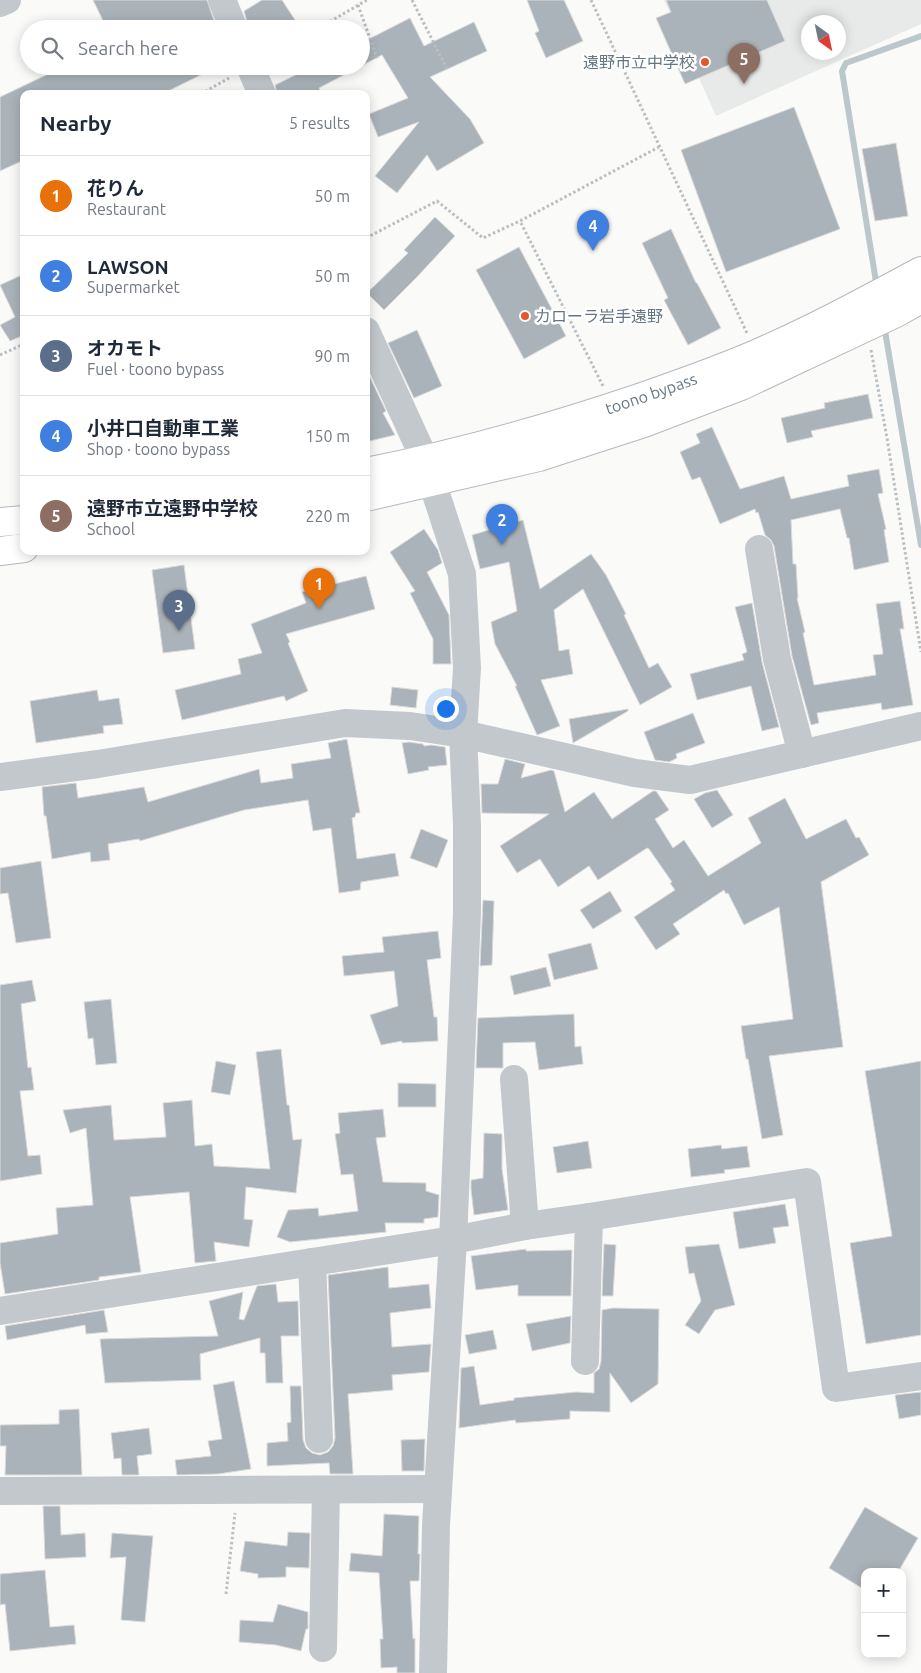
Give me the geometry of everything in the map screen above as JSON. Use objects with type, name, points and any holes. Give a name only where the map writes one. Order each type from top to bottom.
[{"type":"highway","name":"toono bypass","points":[[370,495],[530,433],[694,379],[757,354],[864,302],[921,271]]},
{"type":"highway","name":"toono bypass","points":[[370,472],[428,472],[538,456],[644,423],[741,386],[867,328],[921,299]]},
{"type":"highway","points":[[0,522],[20,520]]},
{"type":"highway","points":[[0,551],[20,548]]},
{"type":"street","points":[[0,3],[7,0]]},
{"type":"street","points":[[222,0],[230,20]]},
{"type":"street","points":[[254,75],[260,90]]},
{"type":"street","points":[[370,340],[428,472],[462,574],[467,668],[462,734],[467,825],[467,913],[453,1240],[438,1489],[433,1673]]},
{"type":"street","points":[[759,549],[777,659],[802,754]]},
{"type":"street","points":[[0,777],[98,764],[344,723],[410,726],[462,734],[635,773],[690,780],[921,726]]},
{"type":"street","points":[[514,1078],[525,1226]]},
{"type":"street","points":[[0,1311],[806,1182],[836,1388],[921,1376]]},
{"type":"street","points":[[585,1361],[589,1217]]},
{"type":"street","points":[[312,1262],[319,1439]]},
{"type":"street","points":[[0,1491],[438,1489]]},
{"type":"street","points":[[323,1648],[326,1490]]},
{"type":"path","points":[[332,20],[367,0]]},
{"type":"path","points":[[412,0],[448,71]]},
{"type":"path","points":[[591,0],[757,354]]},
{"type":"path","points":[[358,5],[363,20]]},
{"type":"path","points":[[370,38],[377,58]]},
{"type":"path","points":[[208,90],[234,75]]},
{"type":"path","points":[[370,236],[437,201],[483,238],[520,221],[659,147]]},
{"type":"path","points":[[520,221],[613,407]]},
{"type":"path","points":[[867,328],[887,438],[921,652]]},
{"type":"path","points":[[0,355],[20,346]]},
{"type":"path","points":[[226,1594],[238,1490]]},
{"type":"shaded area","points":[[664,0],[921,0],[921,24],[846,58],[846,15],[801,15],[801,60],[841,60],[716,116]]},
{"type":"building","points":[[93,0],[207,0],[214,20],[103,20]]},
{"type":"building","points":[[262,0],[282,0],[295,20],[246,20],[244,11]]},
{"type":"building","points":[[527,0],[564,0],[583,41],[546,58],[535,33],[539,31]]},
{"type":"building","name":"遠野市立中学校","points":[[666,0],[767,0],[785,41],[685,84],[656,18],[671,12]]},
{"type":"building","points":[[410,18],[424,46],[474,22],[487,51],[430,77],[470,119],[484,143],[437,171],[427,155],[397,193],[375,176],[419,122],[378,137],[370,114],[408,98],[382,55],[370,61],[370,38]]},
{"type":"building","points":[[46,75],[201,75],[170,90],[20,90],[20,162],[0,171],[0,97]]},
{"type":"building","points":[[296,75],[344,75],[319,88],[320,90],[276,90],[275,85]]},
{"type":"building","points":[[794,107],[840,229],[726,272],[681,150]]},
{"type":"building","points":[[896,143],[908,216],[875,221],[862,149]]},
{"type":"building","points":[[435,217],[455,236],[384,310],[370,296],[370,290],[408,253],[404,250]]},
{"type":"building","points":[[671,229],[696,283],[721,328],[688,345],[664,300],[668,298],[642,243]]},
{"type":"building","points":[[519,247],[566,336],[524,359],[476,270]]},
{"type":"building","points":[[20,276],[20,337],[10,341],[0,325],[15,317],[0,285]]},
{"type":"building","points":[[417,330],[442,386],[414,398],[388,343]]},
{"type":"building","points":[[370,377],[386,411],[383,413],[395,435],[370,441]]},
{"type":"building","points":[[868,394],[873,418],[811,431],[813,437],[787,443],[781,418],[825,408],[824,403]]},
{"type":"building","points":[[712,427],[740,489],[784,476],[791,499],[849,486],[847,475],[879,469],[883,493],[878,494],[886,529],[884,530],[889,562],[854,570],[849,538],[847,538],[840,509],[791,520],[793,564],[796,564],[797,598],[814,685],[876,675],[873,655],[883,654],[876,604],[900,601],[904,629],[900,629],[913,705],[882,710],[881,703],[817,713],[819,723],[811,725],[792,656],[774,546],[765,535],[758,512],[756,513],[755,509],[720,524],[700,477],[692,480],[680,452],[700,443],[696,434]]},
{"type":"building","points":[[523,520],[540,589],[591,554],[606,575],[626,614],[624,615],[649,668],[658,663],[672,687],[640,705],[583,589],[554,610],[559,651],[569,649],[573,674],[541,680],[560,726],[537,735],[515,686],[517,686],[495,644],[491,622],[517,611],[509,562],[480,569],[472,535]]},
{"type":"building","points":[[424,529],[438,550],[442,563],[427,572],[449,615],[451,664],[433,664],[433,639],[410,593],[415,591],[390,552]]},
{"type":"building","points":[[184,565],[195,649],[163,653],[152,570]]},
{"type":"building","points":[[366,576],[375,609],[286,634],[308,691],[286,701],[284,696],[182,720],[175,690],[241,674],[238,659],[262,653],[251,624],[306,603],[302,592]]},
{"type":"building","points":[[752,603],[762,662],[779,727],[762,731],[751,686],[697,700],[690,674],[744,660],[742,654],[747,652],[735,607]]},
{"type":"building","points":[[392,687],[418,690],[416,708],[390,705]]},
{"type":"building","points":[[97,690],[99,701],[119,698],[123,724],[103,726],[104,733],[36,743],[30,701]]},
{"type":"building","points":[[628,709],[628,711],[573,743],[569,719]]},
{"type":"building","points":[[693,713],[705,743],[676,754],[677,758],[669,762],[655,760],[644,732]]},
{"type":"building","points":[[347,739],[360,813],[356,813],[355,817],[352,818],[357,859],[395,853],[399,876],[361,882],[360,890],[339,893],[331,828],[313,831],[308,800],[244,810],[140,841],[139,839],[108,844],[110,860],[91,862],[90,852],[52,859],[46,816],[44,816],[42,787],[76,783],[78,798],[144,787],[148,802],[259,769],[261,783],[293,778],[291,764],[331,758],[328,743]]},
{"type":"building","points":[[402,743],[423,744],[424,746],[445,747],[447,765],[428,767],[429,770],[408,774]]},
{"type":"building","points":[[505,759],[525,764],[521,778],[551,770],[554,771],[565,812],[594,792],[612,819],[653,791],[656,791],[669,810],[655,819],[673,848],[684,840],[708,876],[761,843],[748,818],[785,798],[806,839],[846,819],[856,838],[859,837],[869,855],[821,882],[843,1047],[769,1056],[783,1135],[762,1139],[741,1026],[793,1019],[779,907],[744,925],[728,893],[726,894],[724,890],[673,924],[680,934],[656,950],[634,917],[675,890],[670,883],[672,882],[649,849],[647,848],[598,880],[589,866],[558,887],[540,859],[517,873],[500,846],[549,814],[482,813],[481,784],[498,784]]},
{"type":"building","points":[[717,790],[733,815],[712,828],[694,799],[705,793]]},
{"type":"building","points":[[421,829],[448,840],[437,868],[410,858]]},
{"type":"building","points":[[41,861],[51,938],[16,943],[8,893],[0,894],[0,868]]},
{"type":"building","points":[[610,891],[622,911],[593,929],[580,910]]},
{"type":"building","points":[[483,900],[494,901],[492,965],[480,966]]},
{"type":"building","points":[[438,931],[441,958],[427,960],[434,1017],[437,1017],[438,1041],[402,1043],[402,1041],[381,1045],[370,1015],[398,1006],[394,971],[344,976],[342,956],[384,952],[382,937]]},
{"type":"building","points":[[591,943],[598,969],[554,980],[548,954]]},
{"type":"building","points":[[546,967],[551,986],[514,995],[510,976]]},
{"type":"building","points":[[32,980],[36,1001],[21,1004],[28,1068],[31,1067],[34,1090],[20,1091],[28,1156],[40,1155],[42,1174],[0,1181],[0,985]]},
{"type":"building","points":[[111,999],[117,1063],[96,1065],[93,1038],[88,1039],[84,1002]]},
{"type":"building","points":[[574,1014],[575,1047],[581,1046],[583,1064],[539,1070],[535,1042],[503,1043],[503,1068],[476,1068],[478,1018]]},
{"type":"building","points":[[281,1049],[293,1140],[302,1139],[296,1193],[246,1187],[244,1219],[253,1220],[249,1247],[214,1242],[216,1261],[195,1263],[189,1192],[130,1197],[141,1272],[99,1277],[99,1280],[5,1294],[0,1263],[0,1243],[58,1234],[56,1208],[93,1205],[86,1128],[70,1133],[63,1110],[111,1105],[114,1140],[166,1137],[163,1103],[192,1100],[195,1146],[212,1144],[214,1166],[270,1169],[256,1052]]},
{"type":"building","points":[[216,1061],[236,1065],[230,1095],[211,1092]]},
{"type":"building","points":[[921,1061],[921,1335],[866,1344],[850,1243],[892,1236],[865,1071]]},
{"type":"building","points":[[398,1083],[436,1084],[436,1107],[398,1107]]},
{"type":"building","points":[[383,1109],[386,1137],[376,1138],[383,1182],[426,1183],[426,1191],[439,1195],[438,1217],[424,1219],[424,1223],[385,1223],[386,1232],[290,1242],[277,1237],[288,1210],[318,1208],[319,1216],[358,1211],[353,1174],[341,1175],[335,1134],[340,1133],[338,1113]]},
{"type":"building","points":[[484,1133],[502,1134],[502,1169],[508,1210],[474,1215],[471,1180],[483,1178]]},
{"type":"building","points":[[588,1141],[592,1168],[557,1173],[553,1147]]},
{"type":"building","points":[[721,1145],[722,1149],[747,1146],[750,1167],[724,1170],[725,1173],[691,1177],[688,1149]]},
{"type":"building","points":[[785,1204],[789,1226],[773,1228],[776,1243],[739,1249],[733,1212]]},
{"type":"building","points":[[604,1244],[616,1245],[613,1296],[602,1296]]},
{"type":"building","points":[[719,1244],[735,1305],[715,1310],[699,1334],[685,1325],[701,1301],[694,1273],[689,1274],[685,1247]]},
{"type":"building","points":[[526,1249],[526,1251],[572,1250],[571,1296],[518,1296],[518,1285],[476,1290],[471,1256]]},
{"type":"building","points":[[388,1267],[389,1288],[429,1284],[431,1308],[390,1313],[392,1347],[431,1344],[429,1372],[392,1375],[393,1390],[348,1394],[353,1474],[330,1474],[329,1463],[267,1466],[267,1443],[288,1441],[287,1423],[291,1422],[290,1386],[301,1386],[303,1440],[306,1448],[312,1453],[320,1455],[328,1452],[333,1446],[335,1438],[328,1275]]},
{"type":"building","points":[[276,1284],[278,1302],[298,1301],[299,1336],[281,1336],[283,1383],[266,1383],[265,1353],[260,1353],[260,1338],[200,1354],[201,1380],[105,1383],[100,1339],[218,1336],[209,1301],[243,1292],[239,1319],[244,1320],[257,1286]]},
{"type":"building","points":[[613,1308],[659,1309],[658,1384],[631,1403],[610,1373],[610,1412],[570,1411],[570,1419],[516,1423],[515,1420],[459,1428],[461,1368],[474,1366],[480,1405],[514,1400],[514,1398],[576,1392],[594,1393],[594,1373],[599,1369],[601,1361],[602,1310]]},
{"type":"building","points":[[104,1310],[108,1332],[86,1334],[85,1325],[7,1340],[5,1326]]},
{"type":"building","points":[[571,1316],[570,1343],[532,1351],[526,1324]]},
{"type":"building","points":[[493,1330],[497,1349],[469,1354],[465,1335]]},
{"type":"building","points":[[234,1381],[251,1469],[218,1474],[177,1475],[175,1460],[211,1456],[208,1441],[222,1439],[213,1385]]},
{"type":"building","points":[[921,1392],[921,1415],[899,1419],[895,1395]]},
{"type":"building","points":[[79,1409],[82,1475],[5,1475],[6,1446],[0,1446],[0,1425],[59,1424],[59,1410]]},
{"type":"building","points":[[149,1428],[152,1454],[137,1456],[139,1475],[122,1475],[121,1458],[114,1459],[111,1433]]},
{"type":"building","points":[[425,1439],[424,1471],[402,1471],[401,1440]]},
{"type":"building","points":[[43,1506],[60,1506],[61,1535],[85,1533],[86,1557],[45,1559]]},
{"type":"building","points":[[865,1507],[918,1538],[900,1568],[861,1568],[861,1588],[829,1568]]},
{"type":"building","points":[[384,1514],[419,1516],[419,1581],[410,1581],[413,1639],[415,1638],[415,1673],[397,1673],[397,1667],[381,1668],[380,1639],[383,1639],[379,1573],[349,1571],[351,1553],[382,1556]]},
{"type":"building","points":[[288,1532],[310,1533],[309,1568],[286,1567],[286,1577],[258,1578],[258,1574],[240,1571],[245,1541],[287,1546]]},
{"type":"building","points":[[112,1533],[153,1536],[145,1622],[121,1620],[126,1557],[110,1558]]},
{"type":"building","points":[[45,1570],[50,1627],[74,1625],[76,1644],[10,1651],[5,1604],[0,1605],[0,1574]]},
{"type":"building","points":[[278,1604],[308,1612],[308,1629],[306,1629],[301,1651],[276,1645],[239,1642],[240,1620],[273,1622]]},
{"type":"waterway","points":[[877,288],[842,71],[846,63],[921,36]]},
{"type":"waterway","points":[[884,325],[921,545]]},
{"type":"place","name":"遠野市立中学校","points":[[705,62]]},
{"type":"place","name":"遠野市立遠野中学校","points":[[744,84]]},
{"type":"place","name":"小井口自動車工業","points":[[593,251]]},
{"type":"place","name":"カローラ岩手遠野","points":[[525,316]]},
{"type":"place","name":"LAWSON","points":[[502,545]]},
{"type":"place","name":"花りん","points":[[319,609]]},
{"type":"place","name":"オカモト","points":[[179,631]]}]
